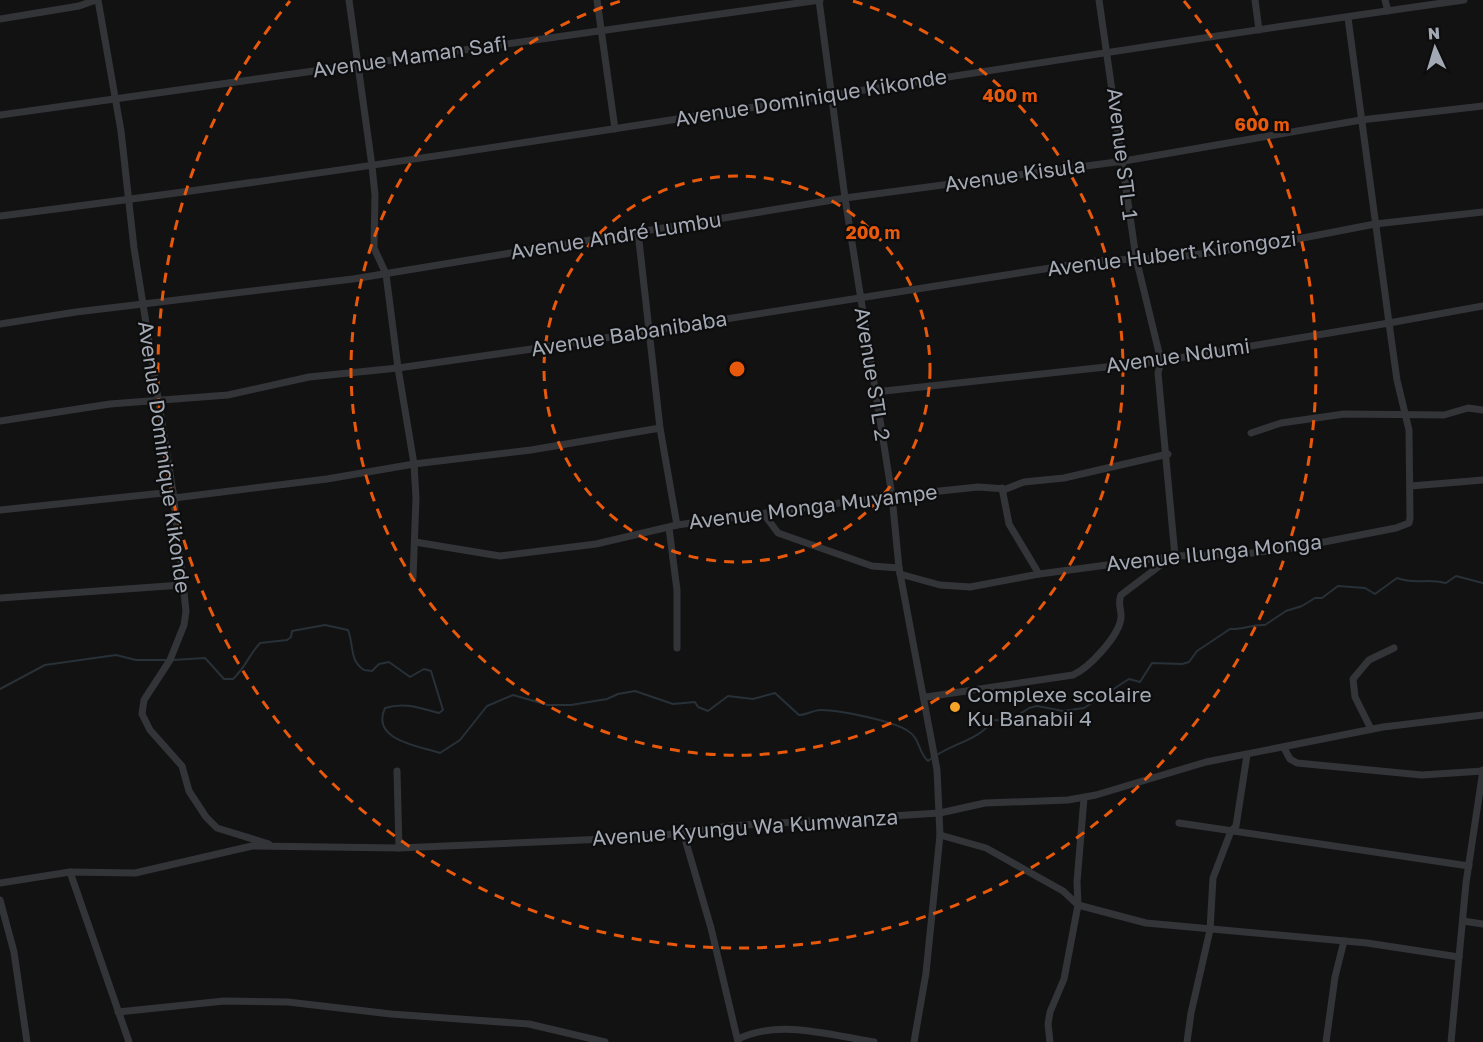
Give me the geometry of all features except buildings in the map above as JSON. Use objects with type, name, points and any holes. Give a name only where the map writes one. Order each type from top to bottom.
[{"type":"street","points":[[0,19],[79,6],[98,0]]},
{"type":"street","name":"Avenue Dominique Kikonde","points":[[98,0],[116,100],[143,305],[173,495],[186,611],[184,625],[170,660],[144,700],[142,714],[150,730],[182,766],[189,790],[206,817],[217,828],[281,847]]},
{"type":"street","points":[[349,0],[372,166],[374,248],[386,274],[398,368],[414,464],[413,579]]},
{"type":"street","points":[[597,0],[615,129]]},
{"type":"street","name":"Avenue Maman Safi","points":[[0,115],[820,0]]},
{"type":"street","name":"Avenue STL 2","points":[[820,0],[845,198],[892,496],[900,571],[926,697],[937,770],[940,813]]},
{"type":"street","name":"Avenue STL 1","points":[[1099,0],[1124,161],[1136,258],[1161,361],[1158,373],[1168,454],[1175,556]]},
{"type":"street","points":[[1255,0],[1259,30]]},
{"type":"street","points":[[1385,0],[1388,11]]},
{"type":"street","name":"Avenue Dominique Kikonde","points":[[0,216],[372,166],[832,93],[1464,0]]},
{"type":"street","points":[[1348,18],[1389,323],[1404,413]]},
{"type":"street","name":"Avenue Kisula","points":[[845,198],[1124,161],[1361,120],[1483,106]]},
{"type":"street","name":"Avenue André Lumbu","points":[[0,324],[295,288],[845,198]]},
{"type":"street","name":"Avenue Hubert Kirongozi","points":[[861,298],[1095,261],[1179,257],[1282,242],[1375,224],[1483,212]]},
{"type":"street","name":"Avenue Monga Muyampe","points":[[638,232],[660,428],[677,525],[892,496],[978,487],[1002,489],[1097,471],[1168,454]]},
{"type":"street","name":"Avenue Babanibaba","points":[[0,421],[89,406],[228,395],[309,377],[398,368],[861,298]]},
{"type":"street","name":"Avenue Ndumi","points":[[875,392],[1161,361],[1483,306]]},
{"type":"street","points":[[1251,433],[1296,420],[1344,414],[1444,415],[1468,408],[1483,410]]},
{"type":"street","name":"Avenue Ilunga Monga","points":[[764,514],[778,533],[872,566],[900,571],[954,587],[970,587],[1039,574],[1175,556],[1264,552],[1409,523],[1411,486],[1409,430],[1404,413]]},
{"type":"street","points":[[0,510],[327,479],[414,464],[531,450],[660,428]]},
{"type":"street","points":[[1411,486],[1483,480]]},
{"type":"street","points":[[1002,489],[1009,524],[1039,574]]},
{"type":"street","points":[[415,542],[500,556],[596,544],[677,525]]},
{"type":"street","points":[[669,528],[677,590],[677,648]]},
{"type":"street","points":[[926,697],[1081,672],[1110,642],[1119,627],[1122,616],[1118,603],[1121,596],[1175,556]]},
{"type":"street","points":[[1034,565],[1054,572]]},
{"type":"street","points":[[0,598],[182,585]]},
{"type":"street","points":[[1371,729],[1355,697],[1353,679],[1369,660],[1394,648]]},
{"type":"street","name":"Avenue Kyungu Wa Kumwanza","points":[[0,883],[70,872],[135,873],[236,848],[399,848],[651,837],[729,826],[940,813],[985,803],[1084,798],[1185,768],[1246,755],[1371,729],[1483,715]]},
{"type":"street","points":[[1284,748],[1290,759],[1297,763],[1422,775],[1483,771],[1469,866],[1451,1042]]},
{"type":"street","points":[[1187,1042],[1191,1013],[1210,930],[1214,878],[1236,826],[1246,755]]},
{"type":"street","points":[[397,771],[399,848]]},
{"type":"street","points":[[1050,1042],[1048,1024],[1050,1012],[1064,979],[1078,905],[1077,882],[1084,798]]},
{"type":"street","points":[[914,1042],[926,973],[940,835],[940,813]]},
{"type":"street","points":[[1179,823],[1469,866]]},
{"type":"street","points":[[683,832],[711,928],[738,1040],[753,1031],[787,1029],[874,1042]]},
{"type":"street","points":[[940,835],[986,848],[1063,891],[1078,905],[1146,923],[1344,941],[1459,957]]},
{"type":"street","points":[[70,872],[129,1042]]},
{"type":"street","points":[[0,900],[14,952],[27,1042]]},
{"type":"street","points":[[1463,921],[1483,924]]},
{"type":"street","points":[[1326,1042],[1335,976],[1344,941]]},
{"type":"street","points":[[118,1012],[224,1001],[288,1002],[391,1014],[529,1023],[576,1038],[605,1042]]},
{"type":"street","points":[[818,1033],[818,1042]]},
{"type":"waterway","points":[[173,660],[205,658],[224,679],[233,679],[260,643],[287,640],[291,637],[292,631],[325,625],[348,630],[354,657],[364,670],[372,671],[379,664],[389,662],[410,677],[424,669],[431,671],[443,710],[439,713],[412,706],[392,706],[385,708],[382,719],[384,728],[399,740],[440,753],[460,740],[487,706],[513,695],[548,705],[571,705],[607,699],[635,691],[673,704],[695,702],[698,707],[708,711],[728,696],[753,699],[775,693],[799,715],[818,710],[830,710],[901,727],[915,737],[922,754],[928,761],[971,738],[994,720],[1009,721],[1029,708],[1037,706],[1063,711],[1084,708],[1129,679],[1140,682],[1152,663],[1182,664],[1189,662],[1197,651],[1230,629],[1265,625],[1286,611],[1302,606],[1315,598],[1322,598],[1338,586],[1365,588],[1375,594],[1397,578],[1446,583],[1456,576],[1483,583]]},
{"type":"waterway","points":[[0,689],[45,665],[116,655],[136,660],[168,660]]},
{"type":"place","name":"Complexe scolaire Ku Banabii 4","points":[[955,707]]}]
